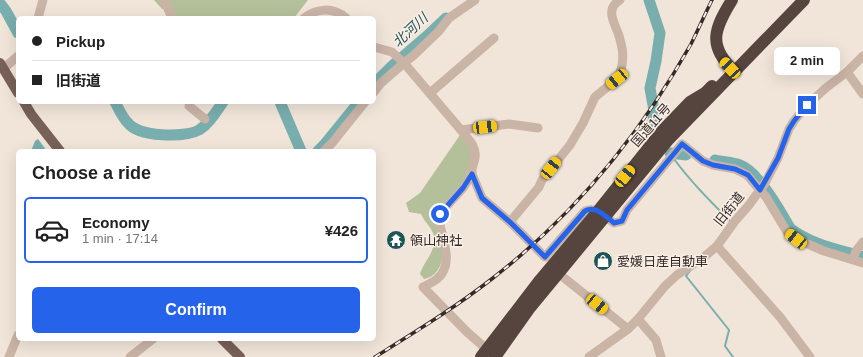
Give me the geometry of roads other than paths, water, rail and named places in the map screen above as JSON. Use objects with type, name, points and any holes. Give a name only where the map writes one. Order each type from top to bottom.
[{"type":"highway","points":[[732,0],[720,19],[716,38],[722,59],[733,70]]},
{"type":"highway","name":"国道11号","points":[[491,355],[558,273],[662,130],[690,102],[705,93],[733,70],[804,0]]},
{"type":"highway","name":"国道11号","points":[[491,355],[540,280],[602,214]]},
{"type":"main road","points":[[1,66],[16,90]]},
{"type":"main road","points":[[25,104],[31,114],[58,149]]},
{"type":"main road","points":[[224,341],[240,357]]},
{"type":"street","points":[[39,16],[43,0]]},
{"type":"street","points":[[164,0],[171,16]]},
{"type":"street","points":[[376,89],[402,60],[424,46],[449,18],[475,0]]},
{"type":"street","points":[[510,222],[539,187],[542,180],[570,144],[583,123],[595,97],[617,79],[619,75],[623,59],[623,50],[619,34],[612,21],[612,8],[616,2],[620,0]]},
{"type":"street","points":[[307,16],[313,12],[323,9],[332,10],[342,16]]},
{"type":"street","points":[[430,93],[494,38]]},
{"type":"street","points":[[376,48],[392,52],[402,60],[461,130],[474,148],[475,159],[471,170],[482,198],[510,222],[545,257],[585,211],[588,210],[602,214],[614,223],[622,221],[627,210],[682,144],[703,161],[713,165],[735,169],[748,175],[762,187],[787,232],[796,239],[824,251],[854,256],[863,263]]},
{"type":"street","name":"旧街道","points":[[588,357],[628,329],[665,286],[677,275],[719,248],[732,224],[750,205],[762,187],[778,158],[789,129],[794,121],[807,105],[847,72],[863,56]]},
{"type":"street","points":[[1,66],[16,57]]},
{"type":"street","points":[[847,72],[863,94]]},
{"type":"street","points":[[190,104],[189,106],[204,119]]},
{"type":"street","points":[[326,149],[363,104]]},
{"type":"street","points":[[461,130],[509,124],[538,128]]},
{"type":"street","points":[[472,174],[463,188],[440,214],[439,220],[447,258],[445,268],[437,279],[423,287],[491,355]]},
{"type":"street","points":[[854,256],[863,242]]},
{"type":"street","points":[[719,248],[780,317],[810,357]]},
{"type":"street","points":[[558,273],[628,329]]},
{"type":"street","points":[[638,319],[656,340],[661,357]]},
{"type":"street","points":[[9,357],[16,340]]},
{"type":"street","points":[[130,357],[150,341]]},
{"type":"water","points":[[38,139],[46,149],[32,149],[35,141]]},
{"type":"waterway","points":[[649,0],[660,33],[650,88],[654,111],[653,123]]},
{"type":"waterway","points":[[0,3],[16,29]]},
{"type":"waterway","name":"北河川","points":[[376,82],[446,18]]},
{"type":"waterway","points":[[116,104],[124,118],[134,128],[162,135],[192,133],[199,130],[209,121],[222,104]]},
{"type":"waterway","points":[[281,104],[300,149]]},
{"type":"waterway","name":"北河川","points":[[320,149],[357,104]]},
{"type":"waterway","points":[[670,153],[686,155]]},
{"type":"waterway","points":[[674,159],[694,184],[731,222]]},
{"type":"waterway","points":[[715,160],[740,165],[754,175],[781,212],[790,228],[798,234],[816,243],[863,257]]},
{"type":"waterway","points":[[690,271],[686,276],[729,330],[725,346],[733,357]]},
{"type":"railway","points":[[375,357],[479,289],[523,254],[578,200],[628,141],[650,109],[691,44],[712,0]]},
{"type":"place","name":"領山神社","points":[[396,240]]},
{"type":"place","name":"愛媛日産自動車","points":[[603,261]]}]
